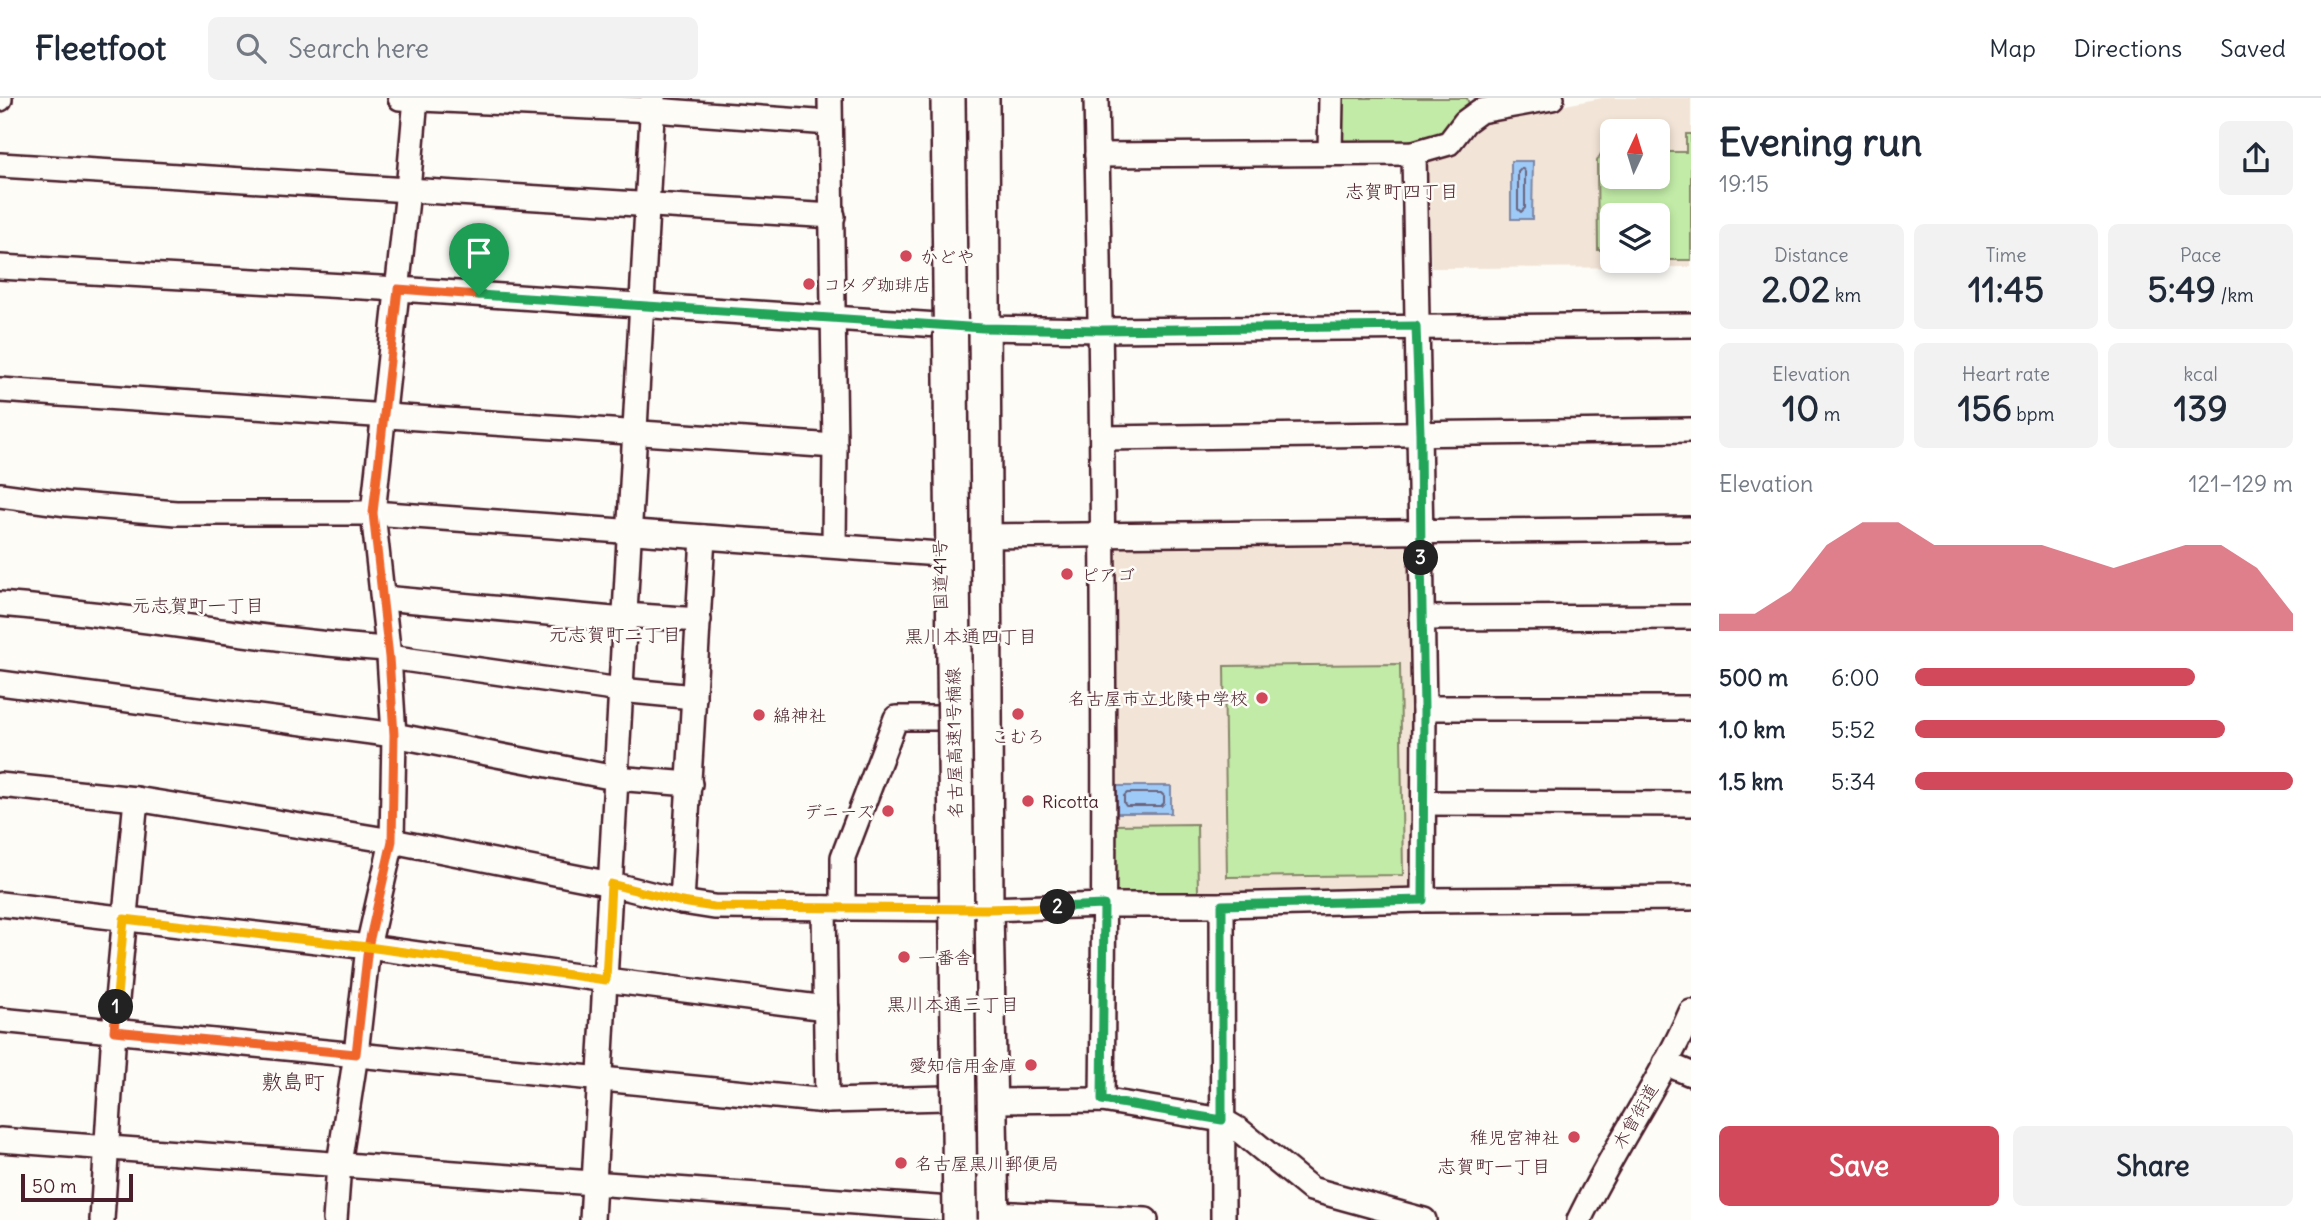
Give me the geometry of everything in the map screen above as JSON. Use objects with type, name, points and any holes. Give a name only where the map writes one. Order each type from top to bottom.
[{"type":"highway","name":"国道41号","points":[[937,98],[939,554],[946,1098],[971,1217]]},
{"type":"highway","name":"名古屋高速1号楠線","points":[[948,98],[971,1217]]},
{"type":"highway","name":"名古屋高速1号楠線","points":[[968,98],[971,1217]]},
{"type":"highway","points":[[971,1217],[990,1101],[986,909],[982,98]]},
{"type":"street","points":[[335,1220],[339,1164],[356,1054],[368,947],[392,841],[394,735],[373,513],[408,190],[411,98],[653,104],[830,123]]},
{"type":"street","points":[[830,98],[834,545]]},
{"type":"street","points":[[1096,98],[1104,536],[1102,1100]]},
{"type":"street","points":[[1330,153],[1331,98]]},
{"type":"street","points":[[1097,155],[1415,153],[1449,143],[1465,122],[1480,111],[1552,98]]},
{"type":"street","points":[[592,1220],[653,104]]},
{"type":"street","points":[[1415,153],[1424,708],[1423,900]]},
{"type":"street","points":[[0,164],[833,216]]},
{"type":"street","points":[[0,267],[398,289],[983,328],[1100,330],[1691,325]]},
{"type":"street","points":[[0,390],[835,446]]},
{"type":"street","points":[[1103,438],[1691,430]]},
{"type":"street","points":[[0,495],[67,504],[176,513],[373,513],[939,554]]},
{"type":"street","points":[[984,536],[1691,529]]},
{"type":"street","points":[[682,902],[703,537]]},
{"type":"street","points":[[383,598],[624,617],[699,620]]},
{"type":"street","points":[[0,604],[62,609],[388,653],[620,690],[694,697]]},
{"type":"street","points":[[1422,618],[1691,617]]},
{"type":"street","points":[[0,683],[394,735],[615,778],[690,784]]},
{"type":"street","points":[[1424,708],[1691,708]]},
{"type":"street","points":[[827,1101],[826,1008],[834,908],[843,857],[896,718],[941,718]]},
{"type":"street","points":[[0,785],[136,799],[392,841],[714,907],[986,909],[1423,900],[1691,898]]},
{"type":"street","points":[[102,1220],[114,1031],[136,799]]},
{"type":"street","points":[[1424,803],[1691,804]]},
{"type":"street","points":[[0,904],[368,947],[826,1008]]},
{"type":"street","points":[[1222,905],[1223,1220]]},
{"type":"street","name":"木曾街道","points":[[1579,1220],[1609,1159],[1641,1109],[1691,1012]]},
{"type":"street","points":[[0,1020],[827,1101],[946,1098]]},
{"type":"street","points":[[1665,1063],[1691,1074]]},
{"type":"street","points":[[990,1101],[1102,1100],[1222,1120],[1239,1130],[1311,1189],[1424,1220]]},
{"type":"street","points":[[0,1140],[594,1183],[971,1217],[1146,1220]]},
{"type":"shaded area","points":[[1602,98],[1691,98],[1691,267],[1670,267],[1670,203],[1600,203],[1600,267],[1431,268],[1427,156],[1462,150],[1483,121]]},
{"type":"shaded area","name":"名古屋市立北陵中学校","points":[[1110,544],[1408,544],[1413,547],[1417,887],[1412,893],[1115,900]]},
{"type":"green space","points":[[1340,98],[1467,98],[1469,104],[1456,117],[1447,133],[1413,144],[1340,145]]},
{"type":"green space","points":[[1686,134],[1691,134],[1691,260],[1670,260],[1670,203],[1600,203],[1598,250],[1597,161],[1600,156],[1600,189],[1670,189],[1670,152],[1686,152]]},
{"type":"green space","points":[[1400,664],[1403,875],[1227,877],[1224,666]]},
{"type":"green space","points":[[1197,824],[1198,893],[1114,894],[1113,825]]},
{"type":"water","points":[[1511,161],[1533,161],[1532,219],[1511,219]]},
{"type":"water","points":[[1117,786],[1171,786],[1171,813],[1117,813]]},
{"type":"place","name":"かどや","points":[[906,256]]},
{"type":"place","name":"コメダ珈琲店","points":[[809,284]]},
{"type":"place","name":"ピアゴ","points":[[1067,574]]},
{"type":"place","name":"名古屋市立北陵中学校","points":[[1262,698]]},
{"type":"place","name":"こむろ","points":[[1018,714]]},
{"type":"place","name":"綿神社","points":[[759,715]]},
{"type":"place","name":"Ricotta","points":[[1028,801]]},
{"type":"place","name":"デニーズ","points":[[888,811]]},
{"type":"place","name":"一番舎","points":[[904,957]]},
{"type":"place","name":"愛知信用金庫","points":[[1031,1065]]},
{"type":"place","name":"稚児宮神社","points":[[1574,1137]]},
{"type":"place","name":"名古屋黒川郵便局","points":[[901,1163]]},
{"type":"district","name":"志賀町四丁目","points":[[1402,191]]},
{"type":"district","name":"元志賀町一丁目","points":[[198,605]]},
{"type":"district","name":"元志賀町二丁目","points":[[615,634]]},
{"type":"district","name":"黒川本通四丁目","points":[[971,636]]},
{"type":"district","name":"黒川本通三丁目","points":[[953,1004]]},
{"type":"district","name":"敷島町","points":[[293,1081]]},
{"type":"district","name":"志賀町一丁目","points":[[1494,1166]]},
{"type":"route","points":[[479,295],[398,289],[373,513],[389,657],[394,735],[392,841],[368,947],[356,1054],[114,1031],[124,919],[368,947],[606,980],[611,884],[714,907],[986,909],[1104,905],[1102,1100],[1222,1120],[1222,905],[1423,900],[1424,708],[1416,326],[1100,330],[983,328],[479,295]]}]
